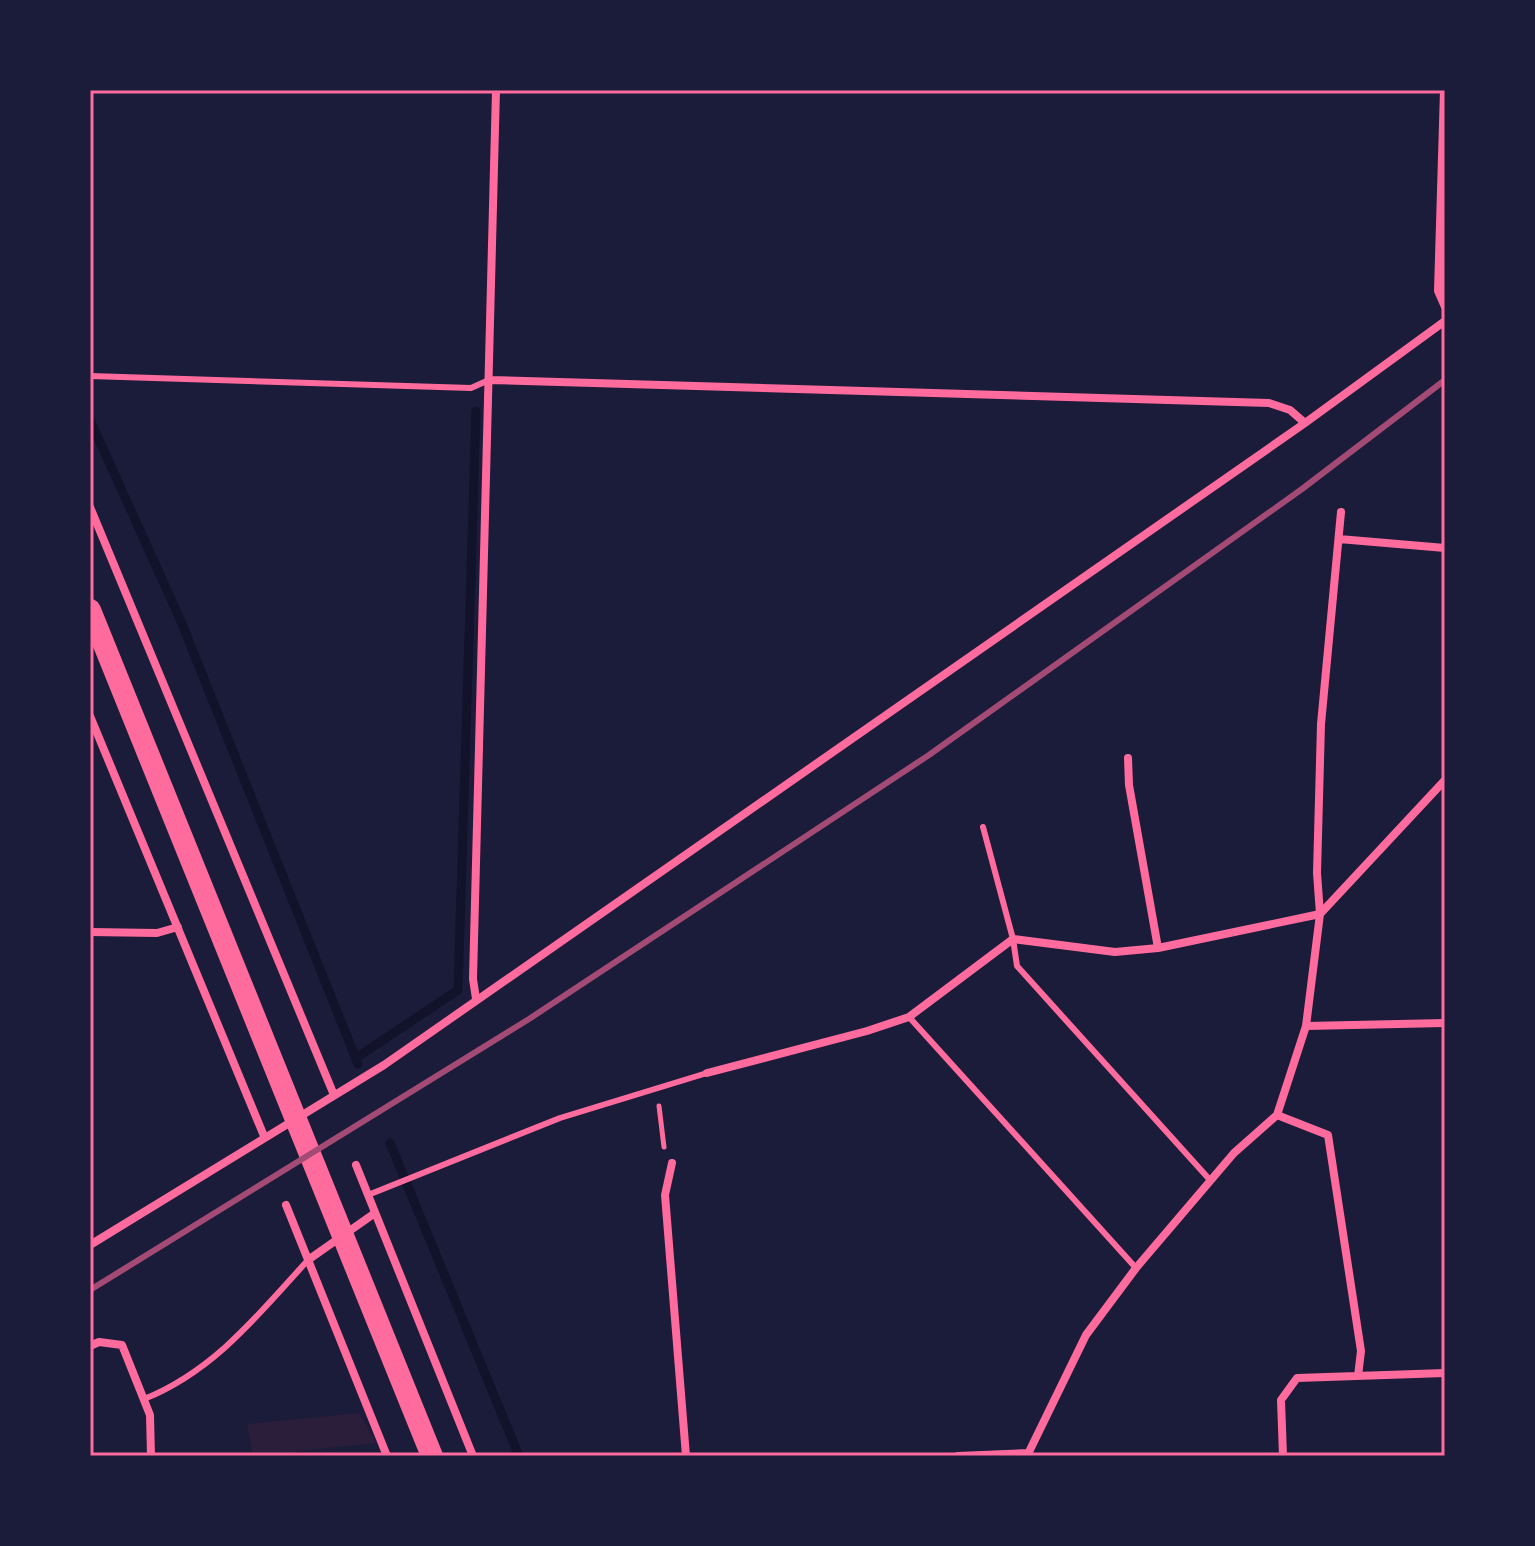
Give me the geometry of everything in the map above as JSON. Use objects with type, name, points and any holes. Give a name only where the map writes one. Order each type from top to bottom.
[{"type":"highway","points":[[90,610],[432,1456]]},
{"type":"street","points":[[476,999],[473,979],[496,90]]},
{"type":"street","points":[[1444,90],[1438,291],[1445,307]]},
{"type":"street","points":[[90,1245],[384,1065],[1305,423],[1445,321]]},
{"type":"street","points":[[489,380],[1269,403],[1290,410],[1305,423]]},
{"type":"street","points":[[90,507],[334,1095]]},
{"type":"street","points":[[958,1456],[1027,1454],[1086,1335],[1136,1268],[1210,1180],[1234,1153],[1277,1115],[1306,1026],[1320,914],[1317,873],[1321,724],[1341,512]]},
{"type":"street","points":[[1339,539],[1445,548]]},
{"type":"street","points":[[90,716],[264,1136]]},
{"type":"street","points":[[1128,758],[1129,785],[1158,948]]},
{"type":"street","points":[[707,1073],[909,1017],[1013,939],[1115,952],[1158,948],[1320,914],[1445,780]]},
{"type":"street","points":[[90,932],[157,933],[178,927]]},
{"type":"street","points":[[1306,1026],[1445,1023]]},
{"type":"street","points":[[1277,1115],[1328,1135],[1361,1351],[1358,1376]]},
{"type":"street","points":[[672,1163],[665,1195],[686,1456]]},
{"type":"street","points":[[356,1165],[473,1456]]},
{"type":"street","points":[[286,1205],[387,1456]]},
{"type":"street","points":[[308,1260],[375,1213]]},
{"type":"street","points":[[90,1346],[99,1342],[122,1345],[150,1415],[151,1456]]},
{"type":"street","points":[[1283,1456],[1281,1400],[1297,1378],[1445,1373]]},
{"type":"lane","points":[[90,376],[471,388],[489,380]]},
{"type":"lane","points":[[983,827],[1013,939],[1017,966],[1210,1180]]},
{"type":"lane","points":[[909,1017],[1136,1268]]},
{"type":"lane","points":[[368,1195],[560,1118],[707,1073]]},
{"type":"lane","points":[[144,1399],[209,1362],[231,1344],[308,1260]]},
{"type":"path","points":[[657,1089],[662,1142],[672,1163]]},
{"type":"shaded area","points":[[359,1413],[376,1443],[253,1456],[247,1424]]},
{"type":"waterway","points":[[356,1058],[458,990],[476,411]]},
{"type":"waterway","points":[[90,420],[180,619],[358,1064]]},
{"type":"waterway","points":[[390,1143],[519,1456]]},
{"type":"railway","points":[[90,1290],[529,1019],[929,755],[1302,489],[1445,380]]}]
